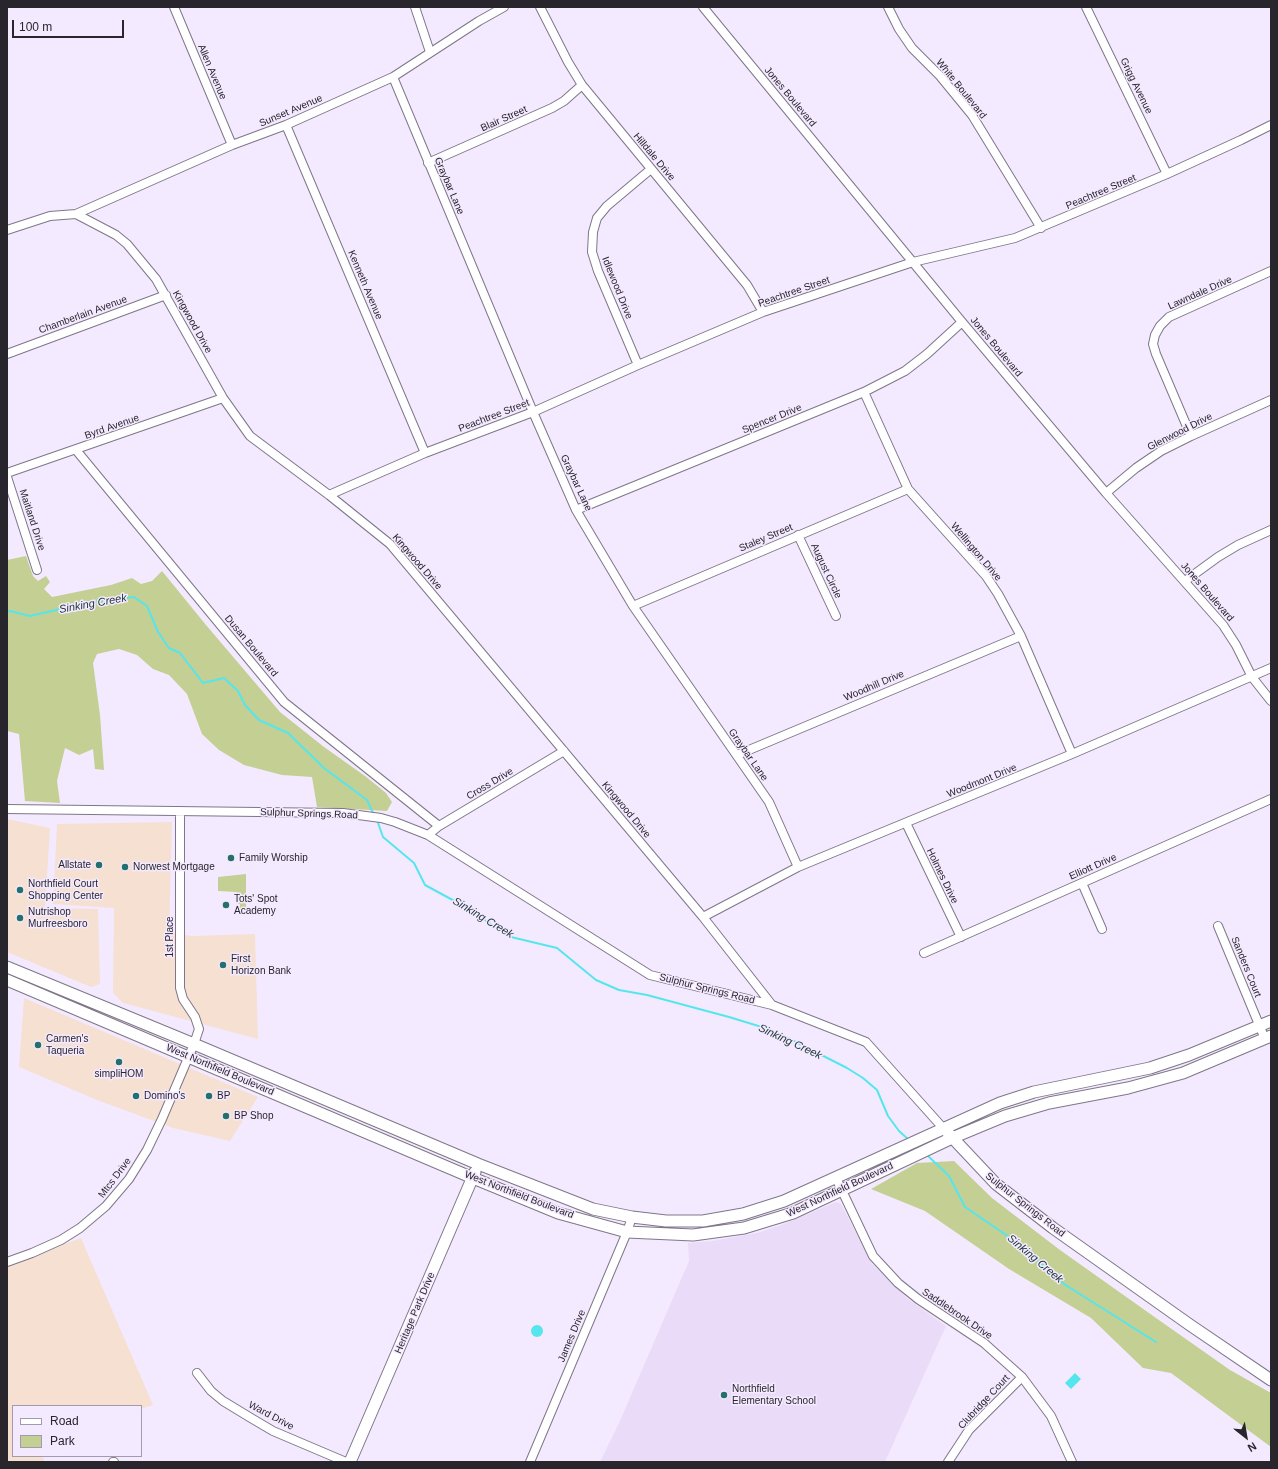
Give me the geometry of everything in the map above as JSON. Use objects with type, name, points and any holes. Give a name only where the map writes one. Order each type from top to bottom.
[{"type":"main road","name":"West Northfield Boulevard","points":[[7,967],[412,1135],[478,1164],[593,1209],[632,1217],[666,1221],[703,1221],[743,1214],[784,1201],[1000,1103],[1034,1092],[1154,1067],[1189,1055],[1271,1021]]},
{"type":"main road","name":"West Northfield Boulevard","points":[[7,980],[473,1178],[558,1212],[627,1232],[692,1235],[744,1228],[793,1213],[952,1138],[1005,1116],[1049,1103],[1128,1088],[1183,1073],[1268,1037]]},
{"type":"main road","name":"Sulphur Springs Road","points":[[943,1128],[996,1184],[1053,1228],[1190,1325],[1271,1380]]},
{"type":"main road","points":[[407,1149],[412,1135]]},
{"type":"main road","name":"Heritage Park Drive","points":[[350,1462],[478,1164]]},
{"type":"street","name":"Allen Avenue","points":[[174,7],[232,145]]},
{"type":"street","points":[[415,7],[430,52]]},
{"type":"street","name":"Sunset Avenue","points":[[76,214],[232,145],[286,125],[393,77],[479,21],[504,7]]},
{"type":"street","name":"Hilldale Drive","points":[[540,7],[568,62],[582,85],[747,285],[764,312]]},
{"type":"street","name":"Jones Boulevard","points":[[703,7],[962,322],[1106,493],[1224,625],[1252,677],[1271,701]]},
{"type":"street","name":"White Boulevard","points":[[888,7],[912,48],[940,76],[972,115],[1041,228]]},
{"type":"street","name":"Grigg Avenue","points":[[1086,7],[1167,174]]},
{"type":"street","name":"Graybar Lane","points":[[393,77],[533,412],[576,510],[632,606],[769,802],[798,867]]},
{"type":"street","name":"Blair Street","points":[[428,163],[552,108],[564,101],[582,85]]},
{"type":"street","name":"Kenneth Avenue","points":[[286,125],[425,453]]},
{"type":"street","name":"Peachtree Street","points":[[329,495],[425,453],[533,412],[638,365],[764,312],[913,262],[1015,238],[1041,228],[1167,174],[1242,140],[1271,125]]},
{"type":"street","name":"Idlewood Drive","points":[[638,365],[598,271],[592,252],[593,232],[597,218],[607,206],[651,169]]},
{"type":"street","points":[[7,230],[50,216],[76,214]]},
{"type":"street","name":"Kingwood Drive","points":[[76,214],[116,235],[127,244],[146,266],[166,295],[223,398],[250,436],[329,495],[390,544],[703,917],[772,1004]]},
{"type":"street","name":"Lawndale Drive","points":[[1191,436],[1156,354],[1153,344],[1155,335],[1160,326],[1169,317],[1271,271]]},
{"type":"street","name":"Chamberlain Avenue","points":[[7,354],[166,295]]},
{"type":"street","name":"Spencer Drive","points":[[576,510],[864,392],[905,371],[927,354],[962,322]]},
{"type":"street","name":"Wellington Drive","points":[[864,392],[908,489],[986,576],[998,594],[1020,636],[1072,754]]},
{"type":"street","name":"Byrd Avenue","points":[[7,473],[223,398]]},
{"type":"street","name":"Glenwood Drive","points":[[1106,493],[1146,460],[1191,436],[1271,400]]},
{"type":"street","name":"Dusan Boulevard","points":[[76,450],[284,702],[439,826]]},
{"type":"street","name":"Maitland Drive","points":[[7,477],[37,570]]},
{"type":"street","name":"Staley Street","points":[[632,606],[908,489]]},
{"type":"street","points":[[1185,581],[1238,545],[1271,530]]},
{"type":"street","name":"August Circle","points":[[798,536],[836,616]]},
{"type":"street","name":"Woodhill Drive","points":[[737,755],[1020,636]]},
{"type":"street","name":"Woodmont Drive","points":[[703,917],[798,867],[1072,754],[1271,668]]},
{"type":"street","name":"Cross Drive","points":[[428,835],[439,826],[564,751]]},
{"type":"street","name":"Elliott Drive","points":[[924,953],[1271,798]]},
{"type":"street","name":"Sulphur Springs Road","points":[[7,809],[343,813],[381,818],[395,822],[428,835],[650,975],[772,1004],[866,1042],[943,1128]]},
{"type":"street","name":"1st Place","points":[[180,811],[180,988],[183,999],[195,1017],[199,1029],[189,1057]]},
{"type":"street","name":"Holmes Drive","points":[[906,823],[961,937]]},
{"type":"street","points":[[1082,883],[1102,929]]},
{"type":"street","name":"Sanders Court","points":[[1218,926],[1260,1026],[1268,1037]]},
{"type":"street","name":"Mtcs Drive","points":[[7,1262],[61,1240],[80,1228],[106,1206],[129,1179],[147,1150],[189,1057]]},
{"type":"street","name":"Saddlebrook Drive","points":[[836,1178],[874,1256],[898,1283],[918,1299],[984,1343],[1022,1377],[1051,1416],[1072,1462]]},
{"type":"street","name":"James Drive","points":[[530,1462],[632,1217]]},
{"type":"street","name":"Ward Drive","points":[[196,1373],[223,1401],[251,1418],[273,1431],[346,1462]]},
{"type":"street","name":"Clubridge Court","points":[[948,1462],[969,1430],[1022,1377]]},
{"type":"shaded area","points":[[7,819],[50,828],[45,908],[98,909],[100,984],[91,987],[7,952]]},
{"type":"shaded area","points":[[172,822],[169,932],[191,936],[255,934],[258,1039],[123,1003],[113,993],[114,908],[53,904],[57,824]]},
{"type":"shaded area","points":[[24,998],[258,1097],[230,1141],[173,1128],[97,1100],[19,1067]]},
{"type":"shaded area","points":[[836,1202],[841,1204],[872,1264],[907,1298],[946,1326],[885,1462],[600,1462],[619,1423],[689,1261],[688,1243],[712,1241],[757,1233],[779,1226]]},
{"type":"shaded area","points":[[81,1238],[153,1405],[142,1409],[142,1405],[12,1405],[12,1457],[42,1457],[45,1462],[7,1462],[7,1266]]},
{"type":"green space","points":[[26,556],[33,576],[38,581],[46,576],[50,582],[44,589],[52,597],[111,585],[132,578],[141,584],[152,581],[162,571],[280,712],[386,793],[392,802],[387,811],[317,807],[312,777],[282,775],[244,765],[219,750],[202,734],[187,694],[169,675],[153,669],[137,655],[119,649],[97,654],[93,663],[100,715],[104,770],[95,769],[93,749],[79,755],[65,748],[57,781],[60,803],[25,801],[19,734],[7,731],[7,560]]},
{"type":"green space","points":[[246,874],[246,915],[240,915],[240,904],[237,903],[237,892],[218,891],[218,877]]},
{"type":"green space","points":[[954,1161],[992,1198],[1060,1250],[1230,1370],[1271,1393],[1271,1447],[1171,1373],[1143,1368],[1091,1318],[1009,1269],[925,1211],[871,1189],[917,1163]]},
{"type":"water","points":[[537,1325],[541,1327],[543,1331],[541,1335],[537,1337],[533,1335],[531,1331],[533,1327]]},
{"type":"water","points":[[1075,1373],[1081,1379],[1071,1389],[1065,1383]]},
{"type":"waterway","name":"Sinking Creek","points":[[7,612],[10,611],[30,616],[91,602],[134,597],[147,606],[158,632],[169,648],[180,653],[203,683],[224,678],[238,691],[245,705],[259,720],[288,733],[324,768],[367,800],[374,815]]},
{"type":"waterway","name":"Sinking Creek","points":[[377,820],[383,837],[414,863],[425,885],[460,904],[511,937],[557,948],[596,980],[619,990],[647,995],[765,1028],[847,1068],[863,1078],[877,1090],[888,1116],[899,1131],[909,1140]]},
{"type":"waterway","name":"Sinking Creek","points":[[926,1154],[949,1176],[965,1207],[1009,1237],[1064,1284],[1156,1342]]},
{"type":"place","name":"Family Worship","points":[[231,858]]},
{"type":"place","name":"Allstate","points":[[99,865]]},
{"type":"place","name":"Norwest Mortgage","points":[[125,867]]},
{"type":"place","name":"Northfield Court Shopping Center","points":[[20,890]]},
{"type":"place","name":"Tots' Spot Academy","points":[[226,905]]},
{"type":"place","name":"Nutrishop Murfreesboro","points":[[20,918]]},
{"type":"place","name":"First Horizon Bank","points":[[223,965]]},
{"type":"place","name":"Carmen's Taqueria","points":[[38,1045]]},
{"type":"place","name":"simpliHOM","points":[[119,1062]]},
{"type":"place","name":"Domino's","points":[[136,1096]]},
{"type":"place","name":"BP","points":[[209,1096]]},
{"type":"place","name":"BP Shop","points":[[226,1116]]},
{"type":"place","name":"Northfield Elementary School","points":[[724,1395]]}]
